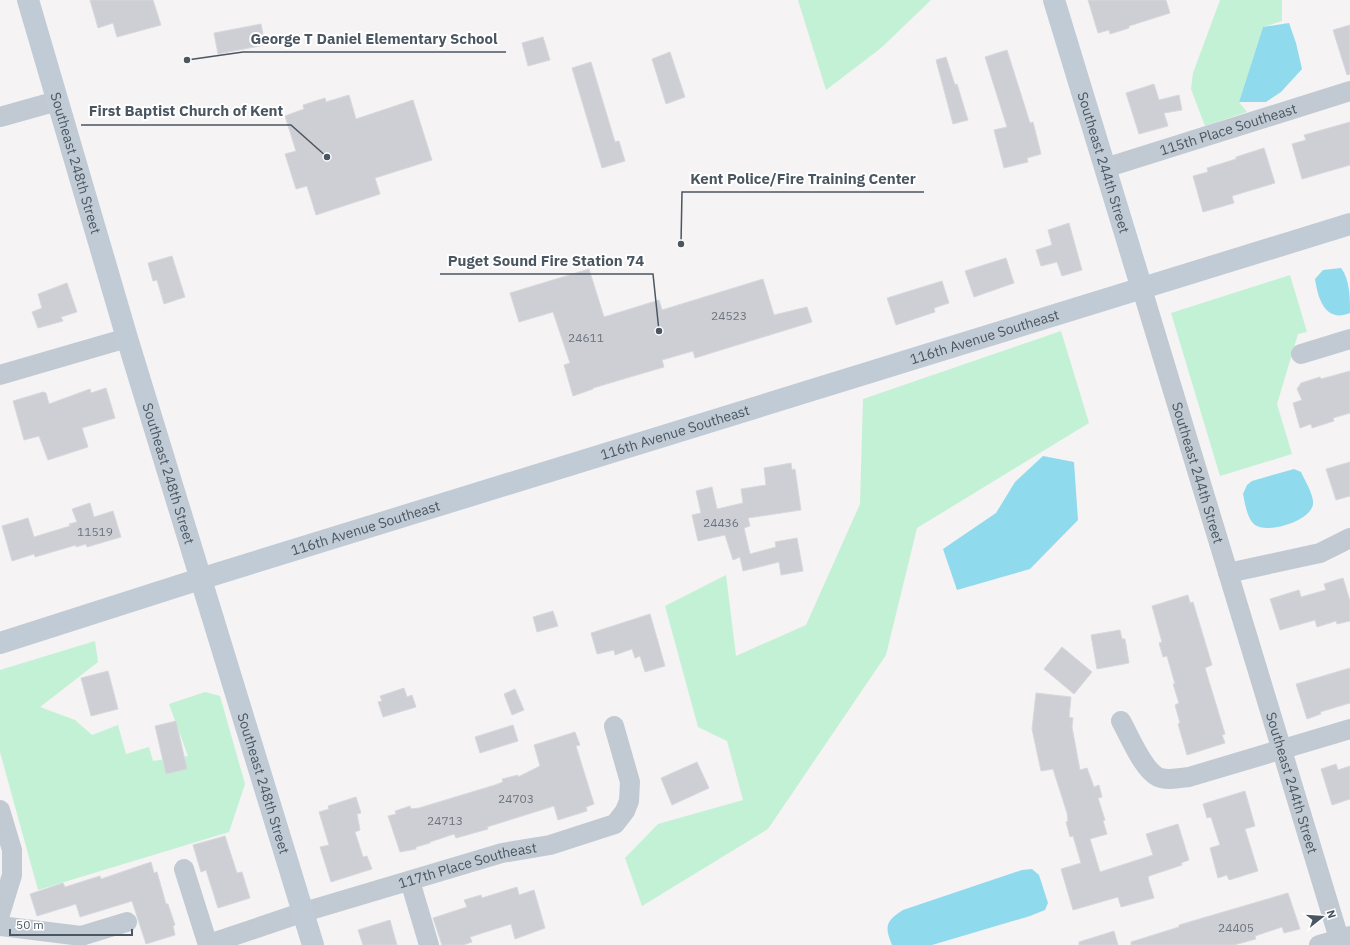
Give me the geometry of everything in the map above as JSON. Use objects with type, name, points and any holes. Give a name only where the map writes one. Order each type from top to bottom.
[{"type":"main road","name":"Southeast 248th Street","points":[[28,0],[127,338],[313,945]]},
{"type":"main road","name":"Southeast 244th Street","points":[[1054,0],[1142,288]]},
{"type":"main road","name":"116th Avenue Southeast","points":[[0,643],[200,579],[1350,224]]},
{"type":"street","name":"115th Place Southeast","points":[[1105,168],[1350,91]]},
{"type":"street","points":[[0,117],[57,101]]},
{"type":"street","name":"Southeast 244th Street","points":[[1142,288],[1281,749],[1343,940]]},
{"type":"street","points":[[0,375],[127,338]]},
{"type":"street","points":[[1301,354],[1350,339]]},
{"type":"street","points":[[1228,573],[1320,553],[1350,538]]},
{"type":"street","points":[[1121,721],[1144,763],[1158,777],[1171,779],[1189,778],[1350,729]]},
{"type":"street","name":"117th Place Southeast","points":[[209,945],[304,912],[410,880],[502,853],[550,844],[615,824],[625,811],[630,800],[630,782],[614,726]]},
{"type":"street","points":[[0,810],[12,850],[12,875],[0,914]]},
{"type":"street","points":[[184,869],[209,945]]},
{"type":"street","points":[[410,880],[428,945]]},
{"type":"street","points":[[0,926],[80,936],[127,922]]},
{"type":"street","points":[[1319,945],[1343,940]]},
{"type":"green space","points":[[798,0],[931,0],[881,48],[826,90]]},
{"type":"green space","points":[[1220,0],[1282,0],[1282,21],[1263,27],[1239,102],[1247,112],[1205,126],[1191,89],[1193,73]]},
{"type":"green space","points":[[1290,275],[1307,332],[1298,334],[1277,404],[1292,454],[1220,476],[1171,313]]},
{"type":"green space","points":[[1061,331],[1089,423],[917,528],[886,655],[768,829],[642,906],[625,858],[658,824],[743,800],[727,741],[698,727],[665,606],[726,575],[736,656],[806,625],[860,504],[863,399]]},
{"type":"green space","points":[[95,641],[98,662],[40,707],[75,720],[92,735],[118,725],[126,754],[149,747],[153,761],[188,756],[169,704],[205,692],[220,696],[245,784],[229,832],[38,890],[0,752],[0,670]]},
{"type":"water","points":[[1289,23],[1296,43],[1302,69],[1281,92],[1266,102],[1239,102],[1263,27]]},
{"type":"water","points":[[1341,268],[1348,283],[1350,313],[1335,315],[1329,312],[1321,302],[1315,279],[1323,270]]},
{"type":"water","points":[[1043,456],[1074,462],[1078,520],[1030,569],[957,590],[943,549],[996,513],[1015,482]]},
{"type":"water","points":[[1294,469],[1301,472],[1311,492],[1313,504],[1310,510],[1305,516],[1279,527],[1269,528],[1255,525],[1248,515],[1243,494],[1247,485],[1252,481]]},
{"type":"water","points":[[1032,869],[1039,875],[1048,903],[1045,910],[1030,916],[932,945],[892,945],[887,928],[888,924],[893,917],[903,910],[1022,870]]},
{"type":"building","points":[[90,0],[153,0],[161,25],[117,37],[113,23],[98,28]]},
{"type":"building","points":[[1088,0],[1166,0],[1170,13],[1129,26],[1129,28],[1110,34],[1109,30],[1098,33]]},
{"type":"building","points":[[261,24],[265,45],[218,54],[214,33]]},
{"type":"building","points":[[1350,25],[1350,74],[1347,75],[1333,30]]},
{"type":"building","points":[[543,37],[550,60],[528,66],[522,43]]},
{"type":"building","points":[[1007,50],[1030,123],[1033,122],[1041,154],[1027,158],[1028,162],[1004,168],[994,130],[1007,127],[985,57]]},
{"type":"building","points":[[670,52],[685,97],[666,104],[652,59]]},
{"type":"building","points":[[946,57],[955,85],[957,84],[968,120],[953,124],[936,60]]},
{"type":"building","points":[[591,62],[615,142],[619,141],[625,161],[602,168],[572,68]]},
{"type":"building","points":[[1154,84],[1159,100],[1179,95],[1182,110],[1164,113],[1168,126],[1139,134],[1126,93]]},
{"type":"building","points":[[349,95],[356,119],[413,100],[432,160],[375,178],[380,194],[316,215],[307,186],[296,189],[285,154],[296,151],[285,116],[304,109],[303,105],[325,98],[326,102]]},
{"type":"building","points":[[1350,122],[1350,165],[1302,179],[1292,144],[1306,140],[1304,135]]},
{"type":"building","points":[[1264,148],[1275,183],[1232,196],[1234,203],[1203,212],[1193,176],[1208,172],[1207,168]]},
{"type":"building","points":[[1069,223],[1082,270],[1062,276],[1057,262],[1041,266],[1036,250],[1052,245],[1048,230]]},
{"type":"building","points":[[172,256],[185,297],[164,304],[157,280],[153,281],[148,263]]},
{"type":"building","points":[[1006,258],[1014,283],[974,297],[965,271]]},
{"type":"building","points":[[589,269],[604,317],[659,300],[662,310],[763,279],[774,315],[807,307],[812,322],[695,358],[693,351],[662,360],[664,367],[593,388],[573,396],[564,365],[570,363],[553,312],[519,322],[510,293]]},
{"type":"building","points":[[942,281],[949,303],[934,308],[935,312],[896,325],[887,298]]},
{"type":"building","points":[[67,283],[77,312],[61,317],[63,321],[38,328],[32,312],[42,308],[38,294]]},
{"type":"building","points":[[1350,371],[1350,413],[1333,418],[1334,421],[1312,428],[1311,424],[1300,428],[1293,403],[1302,400],[1297,389],[1301,383],[1320,377],[1321,379]]},
{"type":"building","points":[[106,388],[115,418],[82,428],[88,447],[48,460],[39,436],[24,440],[13,401],[43,392],[46,393],[49,404],[90,389],[91,393]]},
{"type":"building","points":[[1350,462],[1350,496],[1336,500],[1326,469]]},
{"type":"building","points":[[791,463],[792,470],[795,469],[801,510],[748,518],[750,526],[744,528],[750,554],[776,547],[775,542],[797,538],[803,571],[781,575],[779,562],[743,571],[740,557],[733,560],[725,535],[698,541],[692,515],[701,513],[696,491],[712,487],[717,509],[743,503],[741,489],[766,485],[764,468]]},
{"type":"building","points":[[90,503],[94,517],[113,511],[121,537],[87,547],[86,544],[76,547],[76,545],[35,557],[34,554],[12,561],[2,526],[28,518],[34,537],[70,526],[69,524],[77,522],[72,509]]},
{"type":"building","points":[[1343,578],[1350,601],[1350,621],[1337,624],[1336,621],[1317,627],[1315,620],[1280,630],[1270,599],[1299,590],[1301,597],[1326,590],[1324,584]]},
{"type":"building","points":[[1188,595],[1190,603],[1193,602],[1212,665],[1205,668],[1225,734],[1222,735],[1225,743],[1187,755],[1178,724],[1180,723],[1175,705],[1179,703],[1173,684],[1175,684],[1167,656],[1163,657],[1159,643],[1162,642],[1152,606]]},
{"type":"building","points":[[553,611],[558,626],[537,632],[533,617]]},
{"type":"building","points":[[650,614],[665,666],[645,672],[640,656],[635,658],[632,649],[615,655],[614,650],[597,654],[591,633]]},
{"type":"building","points":[[1120,630],[1122,639],[1125,639],[1129,663],[1097,669],[1091,635]]},
{"type":"building","points":[[1062,647],[1092,672],[1074,694],[1044,669]]},
{"type":"building","points":[[1350,668],[1350,703],[1320,712],[1321,714],[1307,719],[1296,684]]},
{"type":"building","points":[[108,671],[118,709],[91,716],[81,678]]},
{"type":"building","points":[[404,688],[407,697],[412,695],[416,707],[383,717],[378,702],[382,701],[380,696]]},
{"type":"building","points":[[515,689],[524,710],[512,715],[504,694]]},
{"type":"building","points":[[1036,693],[1071,697],[1069,717],[1073,718],[1072,727],[1080,770],[1087,768],[1094,787],[1099,785],[1102,797],[1098,798],[1105,820],[1103,821],[1107,834],[1090,839],[1100,872],[1153,855],[1146,834],[1178,824],[1189,860],[1181,863],[1182,865],[1149,876],[1148,878],[1154,898],[1121,907],[1118,897],[1073,910],[1061,869],[1081,863],[1073,836],[1070,837],[1066,822],[1068,821],[1067,813],[1053,769],[1041,771],[1032,729]]},
{"type":"building","points":[[176,721],[187,769],[166,774],[155,726]]},
{"type":"building","points":[[513,725],[518,741],[480,753],[475,737]]},
{"type":"building","points":[[575,732],[580,745],[576,746],[594,804],[586,807],[587,811],[558,820],[554,806],[487,827],[488,829],[456,838],[454,834],[416,847],[416,849],[400,852],[388,816],[396,814],[395,811],[410,806],[411,809],[419,808],[495,785],[503,782],[502,779],[518,775],[518,777],[540,766],[534,745]]},
{"type":"building","points":[[697,762],[709,788],[672,805],[661,778]]},
{"type":"building","points":[[1336,764],[1338,770],[1350,766],[1350,799],[1332,805],[1321,769]]},
{"type":"building","points":[[1245,791],[1255,826],[1245,829],[1258,871],[1229,880],[1227,875],[1218,878],[1210,848],[1220,845],[1211,817],[1207,818],[1203,804]]},
{"type":"building","points":[[356,797],[361,813],[357,814],[360,830],[355,832],[363,857],[367,856],[372,869],[331,882],[320,847],[329,845],[319,812],[329,809],[328,806]]},
{"type":"building","points":[[225,836],[237,873],[242,872],[250,898],[218,908],[206,870],[201,872],[193,845]]},
{"type":"building","points":[[151,862],[154,873],[157,872],[166,904],[168,904],[175,925],[173,926],[175,935],[146,944],[132,901],[80,917],[76,904],[37,916],[30,894],[63,883],[65,887],[100,876],[101,879]]},
{"type":"building","points":[[517,887],[519,895],[534,890],[545,928],[515,939],[511,924],[470,937],[472,942],[463,945],[442,945],[433,918],[467,907],[464,900],[481,895],[482,898]]},
{"type":"building","points":[[1288,893],[1300,929],[1284,933],[1282,927],[1255,936],[1256,939],[1234,945],[1131,945],[1131,942],[1179,927],[1179,925]]},
{"type":"building","points":[[390,920],[397,945],[363,945],[358,930]]},
{"type":"building","points":[[1114,931],[1118,945],[1079,945],[1079,942]]},
{"type":"place","name":"George T Daniel Elementary School","points":[[187,60]]},
{"type":"place","name":"First Baptist Church of Kent","points":[[327,157]]},
{"type":"place","name":"Kent Police/Fire Training Center","points":[[681,244]]},
{"type":"place","name":"Puget Sound Fire Station 74","points":[[659,331]]}]
